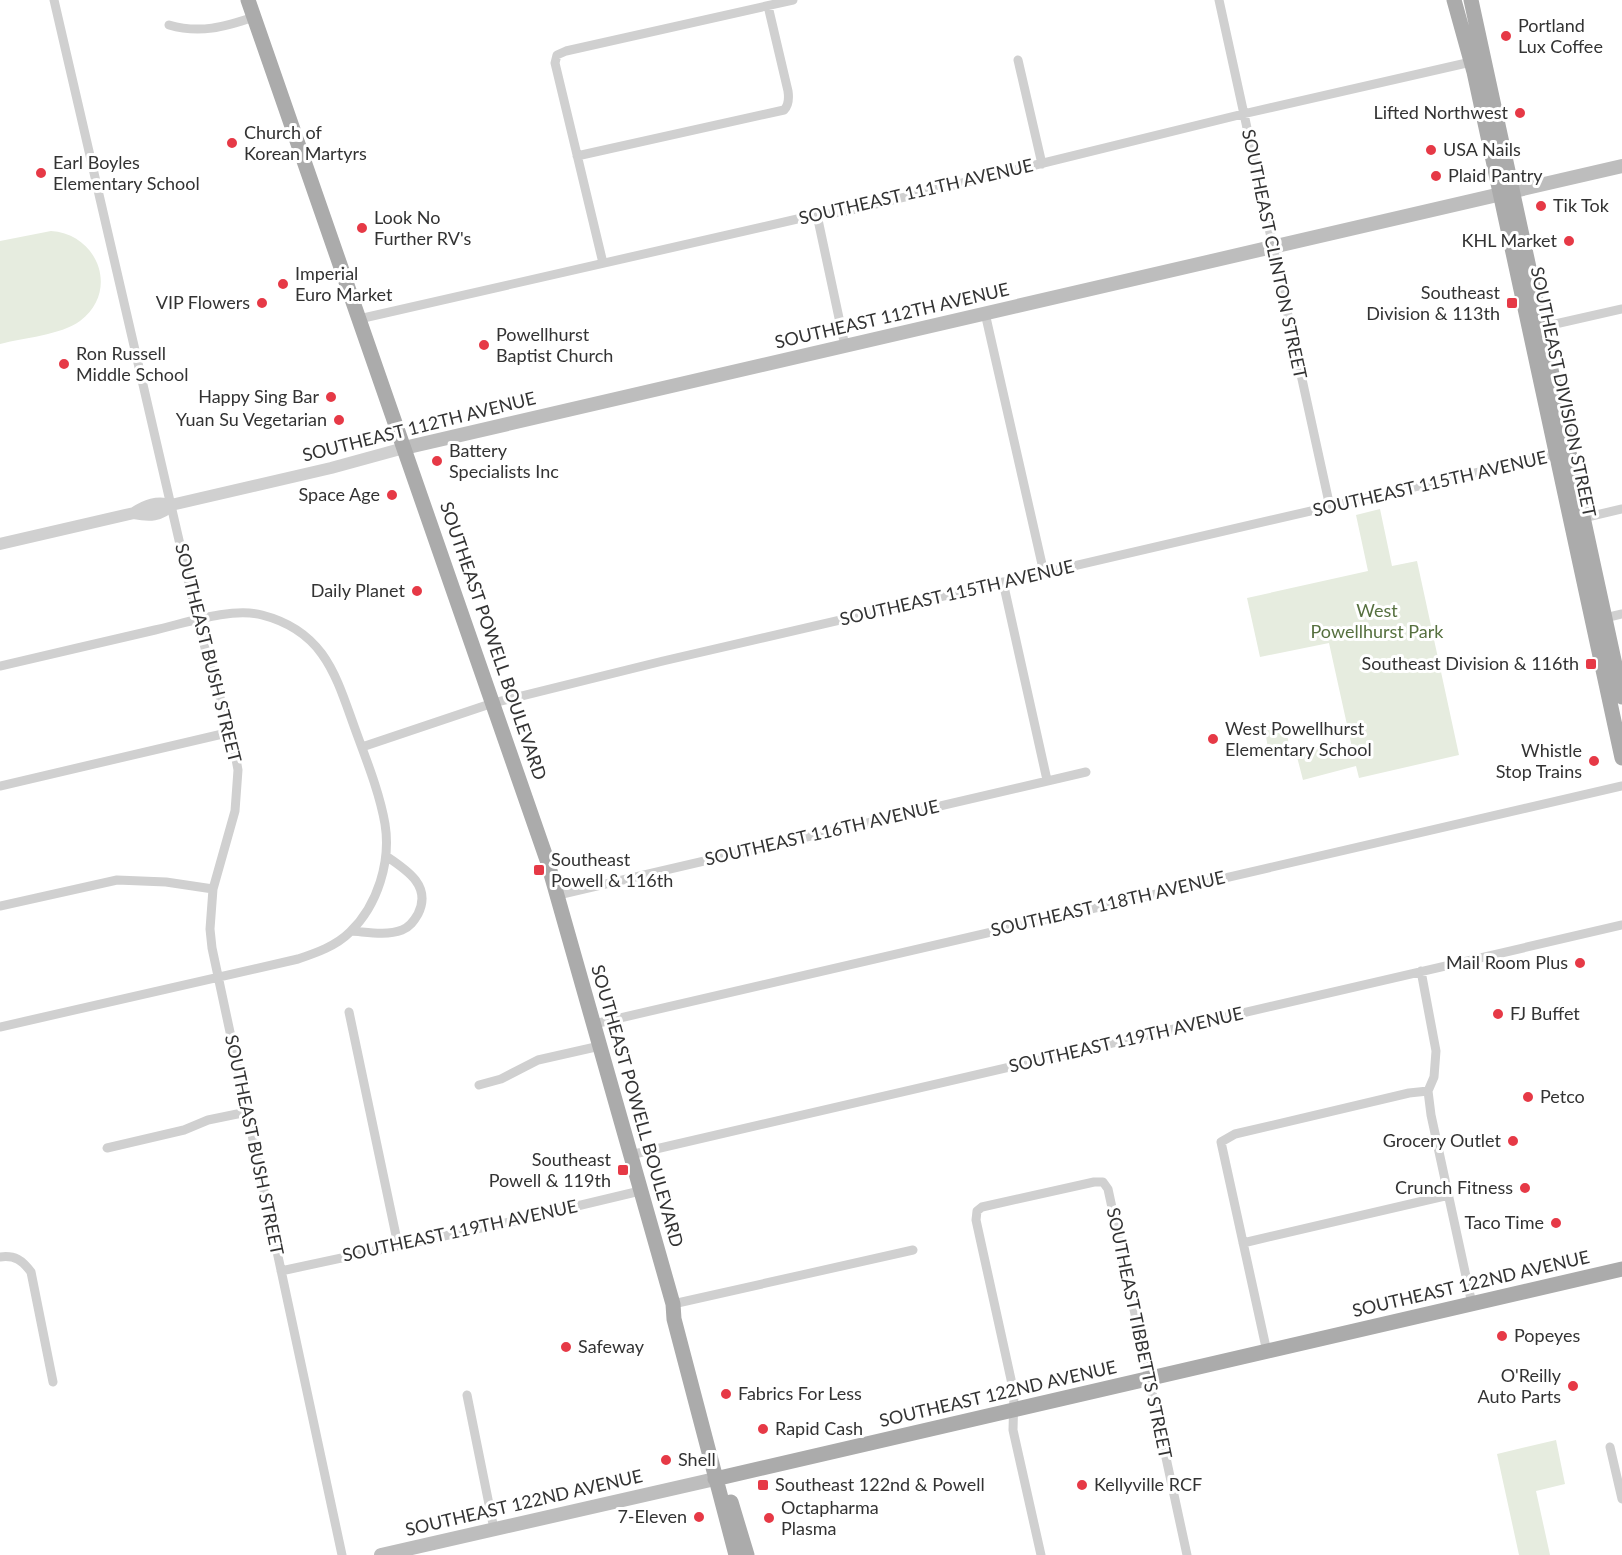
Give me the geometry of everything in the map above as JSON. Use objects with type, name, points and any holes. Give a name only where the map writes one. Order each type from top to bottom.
[{"type":"main road","name":"SOUTHEAST POWELL BOULEVARD","points":[[248,0],[558,895],[673,1304],[674,1319],[720,1478],[747,1555]]},
{"type":"main road","name":"SOUTHEAST DIVISION STREET","points":[[1454,0],[1542,327],[1622,697]]},
{"type":"main road","name":"SOUTHEAST DIVISION STREET","points":[[1471,0],[1557,454],[1618,721],[1622,758]]},
{"type":"main road","name":"SOUTHEAST 112TH AVENUE","points":[[404,448],[1622,166]]},
{"type":"main road","name":"SOUTHEAST 122ND AVENUE","points":[[381,1555],[1622,1269]]},
{"type":"main road","name":"SOUTHEAST POWELL BOULEVARD","points":[[720,1478],[735,1555]]},
{"type":"street","name":"SOUTHEAST BUSH STREET","points":[[54,0],[198,621],[231,732],[237,763],[237,802],[213,889],[210,929],[218,976],[342,1555]]},
{"type":"street","points":[[603,263],[555,63],[557,55],[568,50],[793,0]]},
{"type":"street","name":"SOUTHEAST CLINTON STREET","points":[[1219,0],[1330,507]]},
{"type":"street","points":[[578,156],[778,112],[787,107],[788,91],[768,6]]},
{"type":"street","points":[[169,25],[186,30],[201,30],[226,27],[254,17]]},
{"type":"street","points":[[1018,60],[1042,164]]},
{"type":"street","name":"SOUTHEAST 111TH AVENUE","points":[[359,319],[817,215],[848,211],[1244,114],[1471,62]]},
{"type":"street","points":[[817,215],[845,346]]},
{"type":"street","points":[[1542,327],[1622,309]]},
{"type":"street","points":[[985,313],[1044,573]]},
{"type":"street","name":"SOUTHEAST 112TH AVENUE","points":[[0,544],[134,513],[146,516],[164,512],[171,505],[331,468],[404,448]]},
{"type":"street","name":"SOUTHEAST 115TH AVENUE","points":[[362,747],[493,703],[1557,454]]},
{"type":"street","points":[[1583,518],[1622,509]]},
{"type":"street","points":[[1003,582],[1047,780]]},
{"type":"street","points":[[1605,618],[1622,614]]},
{"type":"street","points":[[0,666],[221,615],[261,615],[301,633],[316,646],[334,672],[362,747],[383,815],[386,856],[382,878],[373,901],[351,931],[318,952],[298,959],[0,1027]]},
{"type":"street","points":[[0,786],[231,732]]},
{"type":"street","name":"SOUTHEAST 116TH AVENUE","points":[[558,895],[1086,772]]},
{"type":"street","name":"SOUTHEAST 118TH AVENUE","points":[[594,1024],[1622,786]]},
{"type":"street","points":[[351,931],[385,934],[401,931],[413,922],[420,908],[422,893],[415,877],[386,856]]},
{"type":"street","points":[[0,906],[117,880],[166,882],[213,889]]},
{"type":"street","name":"SOUTHEAST 119TH AVENUE","points":[[630,1155],[1622,925]]},
{"type":"street","points":[[1421,971],[1436,1051],[1434,1077],[1428,1091],[1472,1304]]},
{"type":"street","points":[[349,1012],[398,1245]]},
{"type":"street","points":[[479,1085],[501,1079],[538,1060],[600,1046]]},
{"type":"street","points":[[1267,1352],[1221,1142],[1235,1134],[1409,1093],[1428,1091]]},
{"type":"street","points":[[107,1148],[184,1130],[208,1120],[247,1112]]},
{"type":"street","name":"SOUTHEAST TIBBETTS STREET","points":[[1014,1410],[1014,1393],[976,1220],[977,1211],[982,1207],[1094,1182],[1103,1182],[1108,1189],[1187,1555]]},
{"type":"street","name":"SOUTHEAST 119TH AVENUE","points":[[281,1271],[510,1222],[640,1191]]},
{"type":"street","points":[[1243,1243],[1449,1196]]},
{"type":"street","points":[[673,1304],[847,1263],[913,1250]]},
{"type":"street","points":[[0,1257],[15,1257],[24,1263],[30,1272],[53,1383]]},
{"type":"street","points":[[467,1395],[494,1529]]},
{"type":"street","points":[[1014,1410],[1013,1430],[1041,1555]]},
{"type":"street","points":[[1610,1448],[1622,1499]]},
{"type":"green space","points":[[51,231],[67,234],[81,242],[91,253],[98,266],[101,280],[99,295],[92,309],[72,326],[52,333],[0,344],[0,241]]},
{"type":"green space","name":"West Powellhurst Park","points":[[1380,509],[1392,566],[1417,561],[1459,755],[1359,778],[1356,766],[1303,780],[1296,753],[1331,742],[1334,754],[1347,750],[1348,754],[1353,752],[1329,643],[1260,657],[1247,598],[1368,571],[1356,515]]},
{"type":"green space","points":[[1285,726],[1289,744],[1268,748],[1265,731]]},
{"type":"green space","points":[[1556,1440],[1565,1484],[1536,1491],[1550,1555],[1519,1555],[1497,1454]]},
{"type":"place","name":"Portland Lux Coffee","points":[[1506,36]]},
{"type":"place","name":"Lifted Northwest","points":[[1520,113]]},
{"type":"place","name":"Church of Korean Martyrs","points":[[232,143]]},
{"type":"place","name":"USA Nails","points":[[1431,150]]},
{"type":"place","name":"Earl Boyles Elementary School","points":[[41,173]]},
{"type":"place","name":"Plaid Pantry","points":[[1436,176]]},
{"type":"place","name":"Tik Tok","points":[[1541,206]]},
{"type":"place","name":"Look No Further RV's","points":[[362,228]]},
{"type":"place","name":"KHL Market","points":[[1569,241]]},
{"type":"place","name":"Imperial Euro Market","points":[[283,284]]},
{"type":"place","name":"VIP Flowers","points":[[262,303]]},
{"type":"place","name":"Southeast Division & 113th","points":[[1512,303]]},
{"type":"place","name":"Powellhurst Baptist Church","points":[[484,345]]},
{"type":"place","name":"Ron Russell Middle School","points":[[64,364]]},
{"type":"place","name":"Happy Sing Bar","points":[[331,397]]},
{"type":"place","name":"Yuan Su Vegetarian","points":[[339,420]]},
{"type":"place","name":"Battery Specialists Inc","points":[[437,461]]},
{"type":"place","name":"Space Age","points":[[392,495]]},
{"type":"place","name":"Daily Planet","points":[[417,591]]},
{"type":"place","name":"Southeast Division & 116th","points":[[1591,664]]},
{"type":"place","name":"West Powellhurst Elementary School","points":[[1213,739]]},
{"type":"place","name":"Whistle Stop Trains","points":[[1594,761]]},
{"type":"place","name":"Southeast Powell & 116th","points":[[539,870]]},
{"type":"place","name":"Mail Room Plus","points":[[1580,963]]},
{"type":"place","name":"FJ Buffet","points":[[1498,1014]]},
{"type":"place","name":"Petco","points":[[1528,1097]]},
{"type":"place","name":"Grocery Outlet","points":[[1513,1141]]},
{"type":"place","name":"Southeast Powell & 119th","points":[[623,1170]]},
{"type":"place","name":"Crunch Fitness","points":[[1525,1188]]},
{"type":"place","name":"Taco Time","points":[[1556,1223]]},
{"type":"place","name":"Popeyes","points":[[1502,1336]]},
{"type":"place","name":"Safeway","points":[[566,1347]]},
{"type":"place","name":"O'Reilly Auto Parts","points":[[1573,1386]]},
{"type":"place","name":"Fabrics For Less","points":[[726,1394]]},
{"type":"place","name":"Rapid Cash","points":[[763,1429]]},
{"type":"place","name":"Shell","points":[[666,1460]]},
{"type":"place","name":"Southeast 122nd & Powell","points":[[763,1485]]},
{"type":"place","name":"Kellyville RCF","points":[[1082,1485]]},
{"type":"place","name":"7-Eleven","points":[[699,1517]]},
{"type":"place","name":"Octapharma Plasma","points":[[769,1518]]}]
